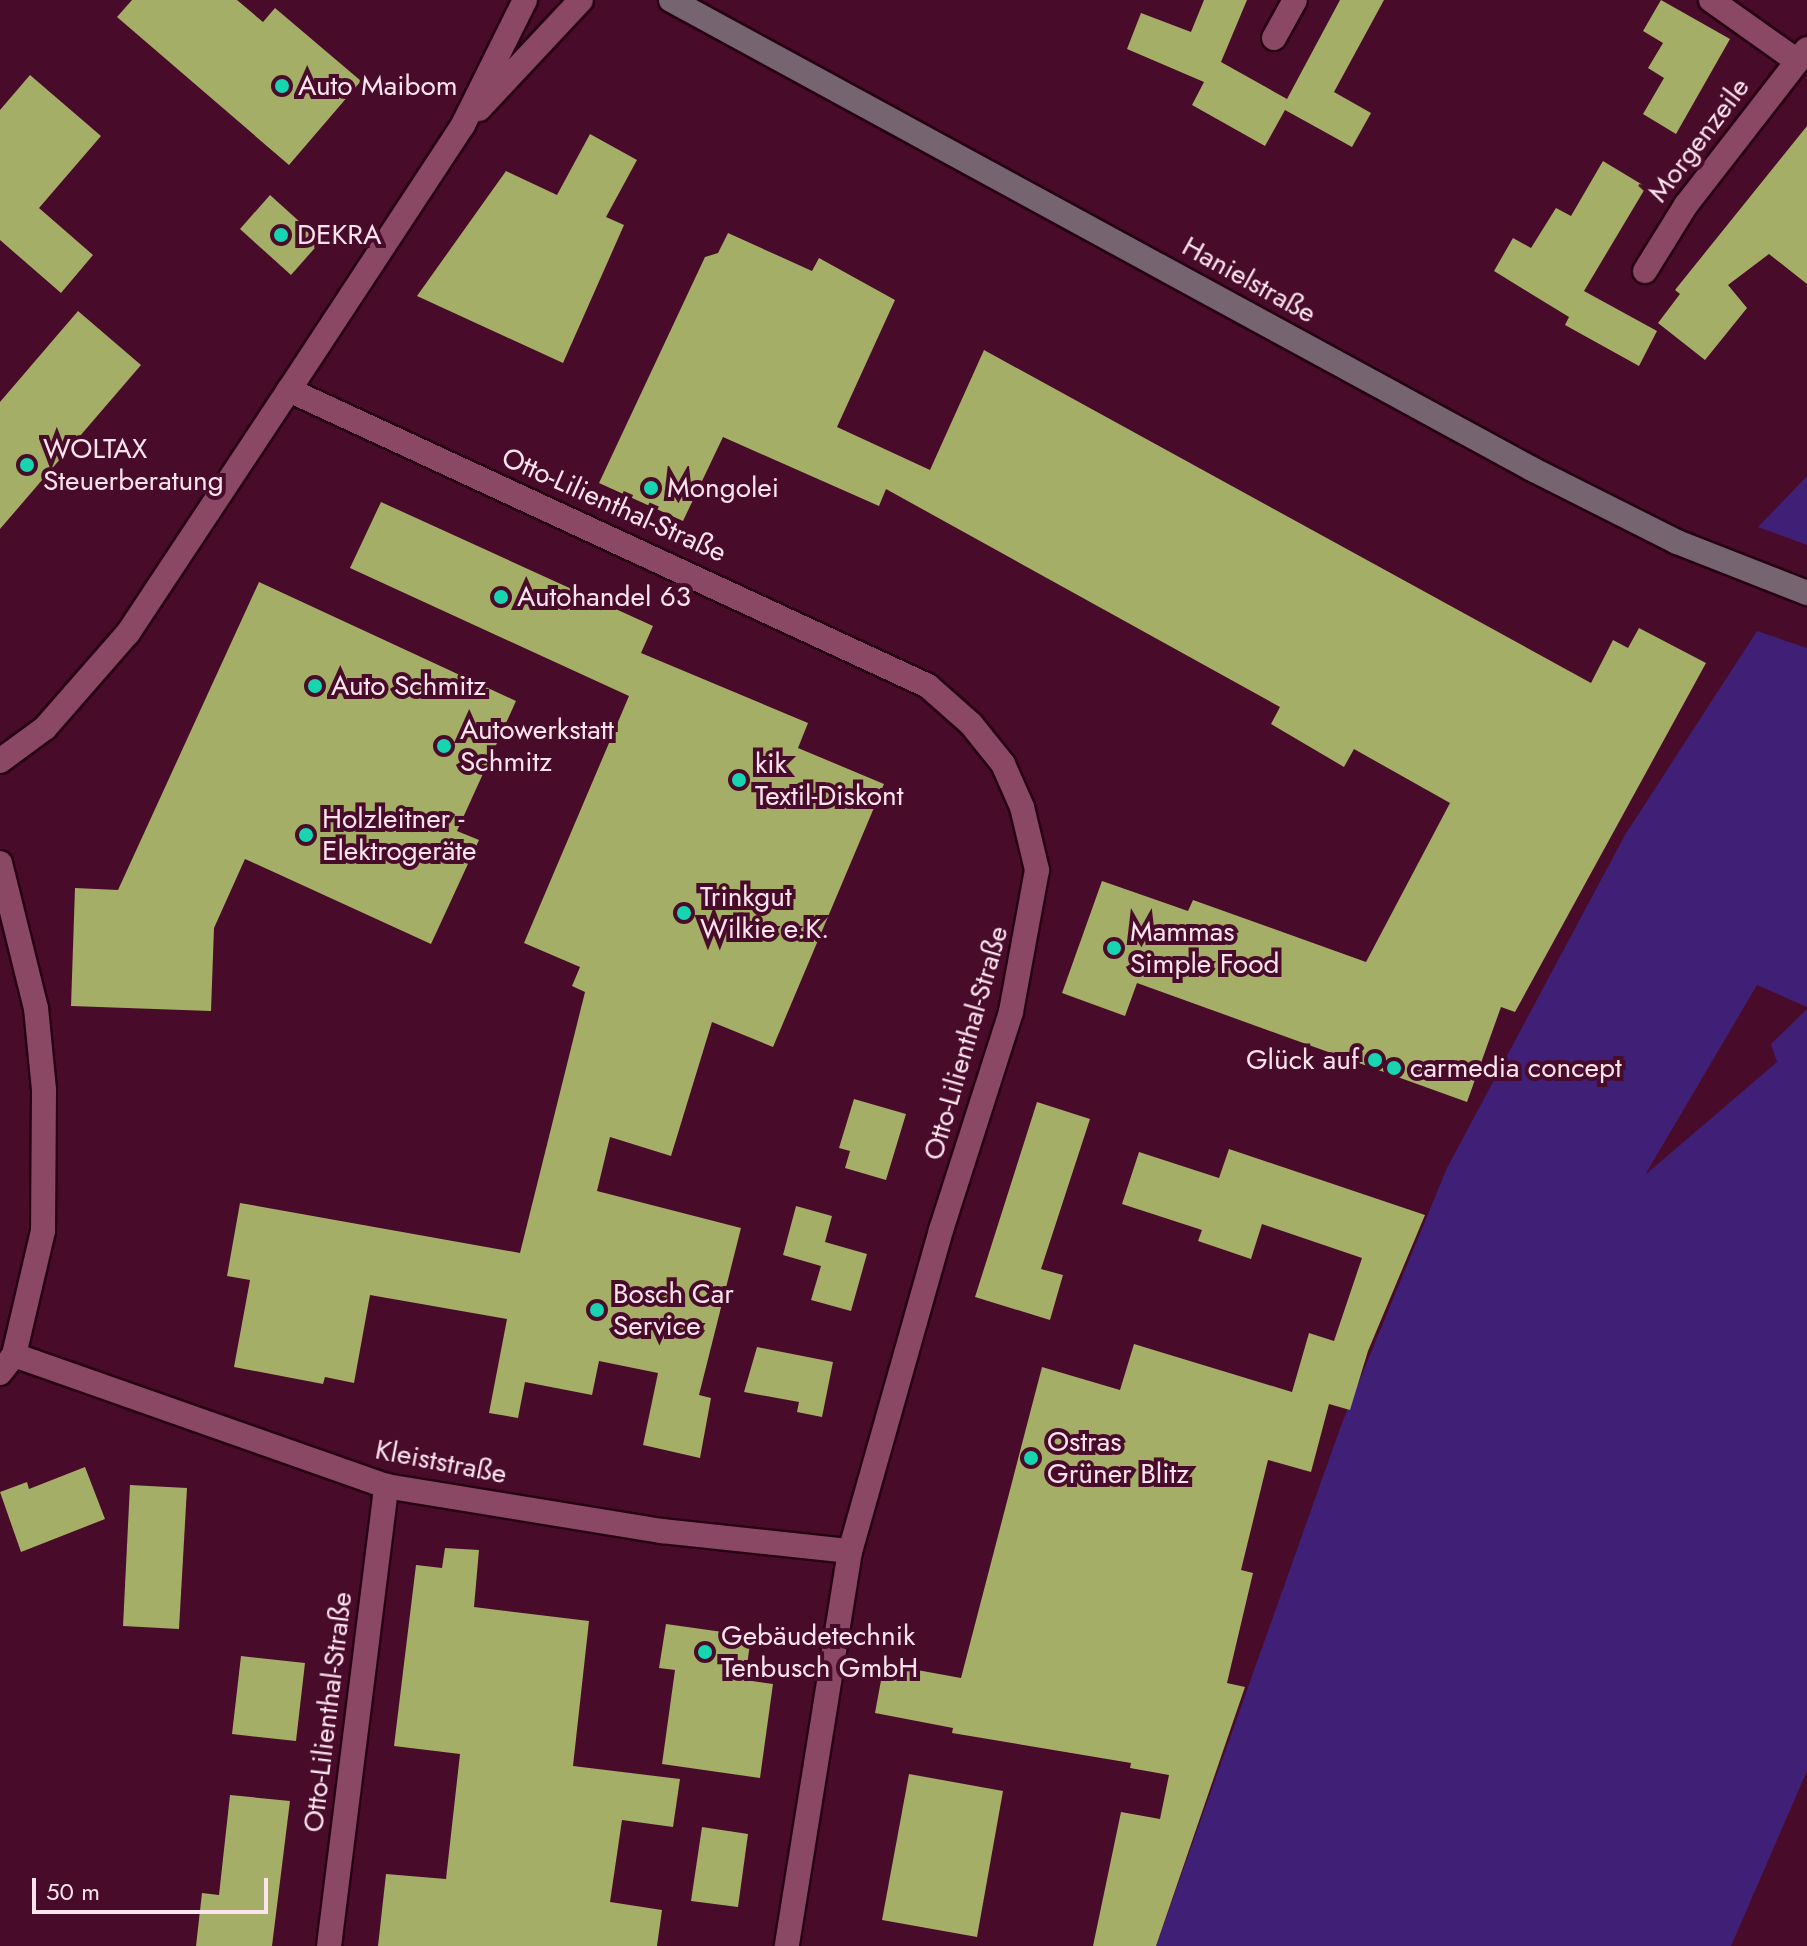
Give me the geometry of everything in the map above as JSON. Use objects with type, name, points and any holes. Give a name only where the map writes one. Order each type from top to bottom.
[{"type":"main road","name":"Hanielstraße","points":[[671,0],[1532,469],[1677,542],[1807,593]]},
{"type":"street","points":[[0,761],[45,728],[128,633],[463,125],[525,0]]},
{"type":"street","points":[[463,125],[581,0]]},
{"type":"street","points":[[1274,38],[1295,0]]},
{"type":"street","points":[[1711,0],[1802,55]]},
{"type":"street","name":"Morgenzeile","points":[[1645,271],[1686,205],[1802,55]]},
{"type":"street","name":"Otto-Lilienthal-Straße","points":[[289,390],[928,686],[971,724],[1003,764],[1022,807],[1037,870],[1031,926],[1011,1012],[937,1244],[850,1551],[787,1946]]},
{"type":"street","points":[[0,863],[36,1008],[44,1090],[43,1231],[7,1364]]},
{"type":"street","name":"Kleiststraße","points":[[7,1364],[386,1486],[662,1531],[850,1551]]},
{"type":"street","name":"Otto-Lilienthal-Straße","points":[[329,1946],[386,1486]]},
{"type":"shaded area","points":[[1807,476],[1807,545],[1758,527],[1788,496]]},
{"type":"shaded area","points":[[1757,631],[1807,648],[1807,1007],[1757,985],[1645,1175],[1777,1062],[1771,1044],[1807,1009],[1807,1771],[1731,1946],[1156,1946],[1342,1423],[1447,1168],[1625,835]]},
{"type":"building","name":"Auto Maibom","points":[[132,0],[237,0],[263,22],[275,8],[361,81],[289,165],[117,17]]},
{"type":"building","points":[[1204,0],[1247,0],[1221,62],[1287,99],[1340,0],[1384,0],[1334,92],[1371,113],[1352,147],[1285,110],[1265,146],[1192,105],[1204,82],[1127,49],[1141,13],[1191,32]]},
{"type":"building","points":[[1661,0],[1730,39],[1676,134],[1643,114],[1664,78],[1648,68],[1663,43],[1643,31]]},
{"type":"building","points":[[30,75],[101,136],[39,208],[93,255],[61,293],[0,240],[0,110]]},
{"type":"building","points":[[1807,126],[1807,284],[1769,254],[1728,285],[1747,308],[1705,360],[1658,323],[1680,294],[1675,290]]},
{"type":"building","points":[[590,134],[637,160],[606,217],[624,225],[563,363],[417,296],[506,171],[557,195]]},
{"type":"building","points":[[1603,161],[1646,187],[1584,291],[1657,331],[1639,366],[1565,325],[1569,317],[1494,271],[1513,238],[1531,248],[1556,208],[1571,216]]},
{"type":"building","name":"DEKRA","points":[[270,195],[321,241],[291,275],[240,229]]},
{"type":"building","points":[[728,233],[812,271],[819,258],[895,300],[837,427],[930,470],[984,350],[1591,683],[1613,640],[1628,648],[1639,628],[1706,663],[1515,1012],[1501,1007],[1467,1102],[1137,983],[1125,1016],[1062,993],[1102,881],[1188,911],[1193,900],[1366,962],[1450,803],[1354,749],[1344,767],[1271,724],[1280,707],[886,489],[879,506],[723,437],[683,521],[599,483],[705,257],[718,253]]},
{"type":"building","name":"WOLTAX Steuerberatung","points":[[78,311],[141,365],[0,529],[0,402]]},
{"type":"building","points":[[381,502],[653,626],[641,653],[808,723],[798,748],[884,784],[773,1047],[712,1022],[671,1156],[610,1137],[597,1191],[741,1228],[699,1395],[711,1398],[700,1458],[643,1445],[658,1373],[599,1361],[592,1395],[525,1382],[518,1418],[489,1413],[507,1319],[370,1295],[354,1383],[325,1377],[323,1384],[234,1367],[250,1280],[227,1276],[240,1203],[520,1253],[585,992],[572,986],[580,967],[524,943],[629,696],[350,568]]},
{"type":"building","points":[[259,582],[516,701],[457,831],[479,840],[431,944],[245,859],[214,928],[211,1011],[71,1006],[75,888],[118,890]]},
{"type":"building","points":[[854,1099],[906,1114],[886,1180],[845,1168],[850,1151],[839,1148]]},
{"type":"building","points":[[1037,1102],[1090,1119],[1041,1269],[1063,1275],[1050,1320],[975,1297]]},
{"type":"building","points":[[1229,1149],[1425,1215],[1368,1351],[1350,1410],[1329,1404],[1311,1472],[1268,1460],[1241,1570],[1253,1573],[1227,1683],[1245,1687],[1156,1946],[1093,1946],[1121,1812],[1160,1819],[1169,1775],[1130,1768],[1131,1763],[952,1733],[953,1728],[875,1713],[884,1664],[961,1678],[1042,1367],[1120,1390],[1134,1344],[1292,1392],[1309,1333],[1334,1341],[1362,1258],[1262,1224],[1251,1259],[1198,1241],[1202,1230],[1122,1204],[1139,1152],[1219,1178]]},
{"type":"building","points":[[796,1206],[832,1216],[825,1242],[867,1254],[851,1311],[811,1300],[821,1266],[783,1255]]},
{"type":"building","points":[[757,1347],[833,1362],[822,1417],[797,1412],[799,1402],[744,1392]]},
{"type":"building","points":[[85,1467],[105,1519],[21,1552],[0,1492],[27,1482],[29,1489]]},
{"type":"building","points":[[130,1485],[187,1488],[179,1629],[123,1626]]},
{"type":"building","points":[[445,1548],[479,1550],[474,1607],[589,1621],[573,1766],[680,1779],[673,1827],[622,1820],[610,1902],[662,1910],[657,1946],[378,1946],[386,1874],[446,1879],[460,1754],[394,1746],[416,1565],[442,1568]]},
{"type":"building","points":[[666,1624],[751,1636],[745,1680],[773,1684],[760,1778],[662,1764],[675,1670],[659,1668]]},
{"type":"building","points":[[241,1656],[305,1663],[296,1741],[232,1734]]},
{"type":"building","points":[[909,1774],[1003,1791],[977,1937],[882,1920]]},
{"type":"building","points":[[230,1795],[290,1801],[272,1946],[196,1946],[202,1893],[219,1895]]},
{"type":"building","points":[[702,1827],[748,1834],[738,1907],[691,1901]]},
{"type":"place","name":"Auto Maibom","points":[[282,86]]},
{"type":"place","name":"DEKRA","points":[[281,235]]},
{"type":"place","name":"WOLTAX Steuerberatung","points":[[27,465]]},
{"type":"place","name":"Mongolei","points":[[651,488]]},
{"type":"place","name":"Autohandel 63","points":[[501,597]]},
{"type":"place","name":"Auto Schmitz","points":[[315,686]]},
{"type":"place","name":"Autowerkstatt Schmitz","points":[[444,746]]},
{"type":"place","name":"kik Textil-Diskont","points":[[739,780]]},
{"type":"place","name":"Holzleitner - Elektrogeräte","points":[[306,835]]},
{"type":"place","name":"Trinkgut Wilkie e.K.","points":[[684,913]]},
{"type":"place","name":"Mammas Simple Food","points":[[1114,948]]},
{"type":"place","name":"Glück auf","points":[[1375,1060]]},
{"type":"place","name":"carmedia concept","points":[[1394,1068]]},
{"type":"place","name":"Bosch Car Service","points":[[597,1310]]},
{"type":"place","name":"Ostras Grüner Blitz","points":[[1031,1458]]},
{"type":"place","name":"Gebäudetechnik Tenbusch GmbH","points":[[705,1652]]}]
